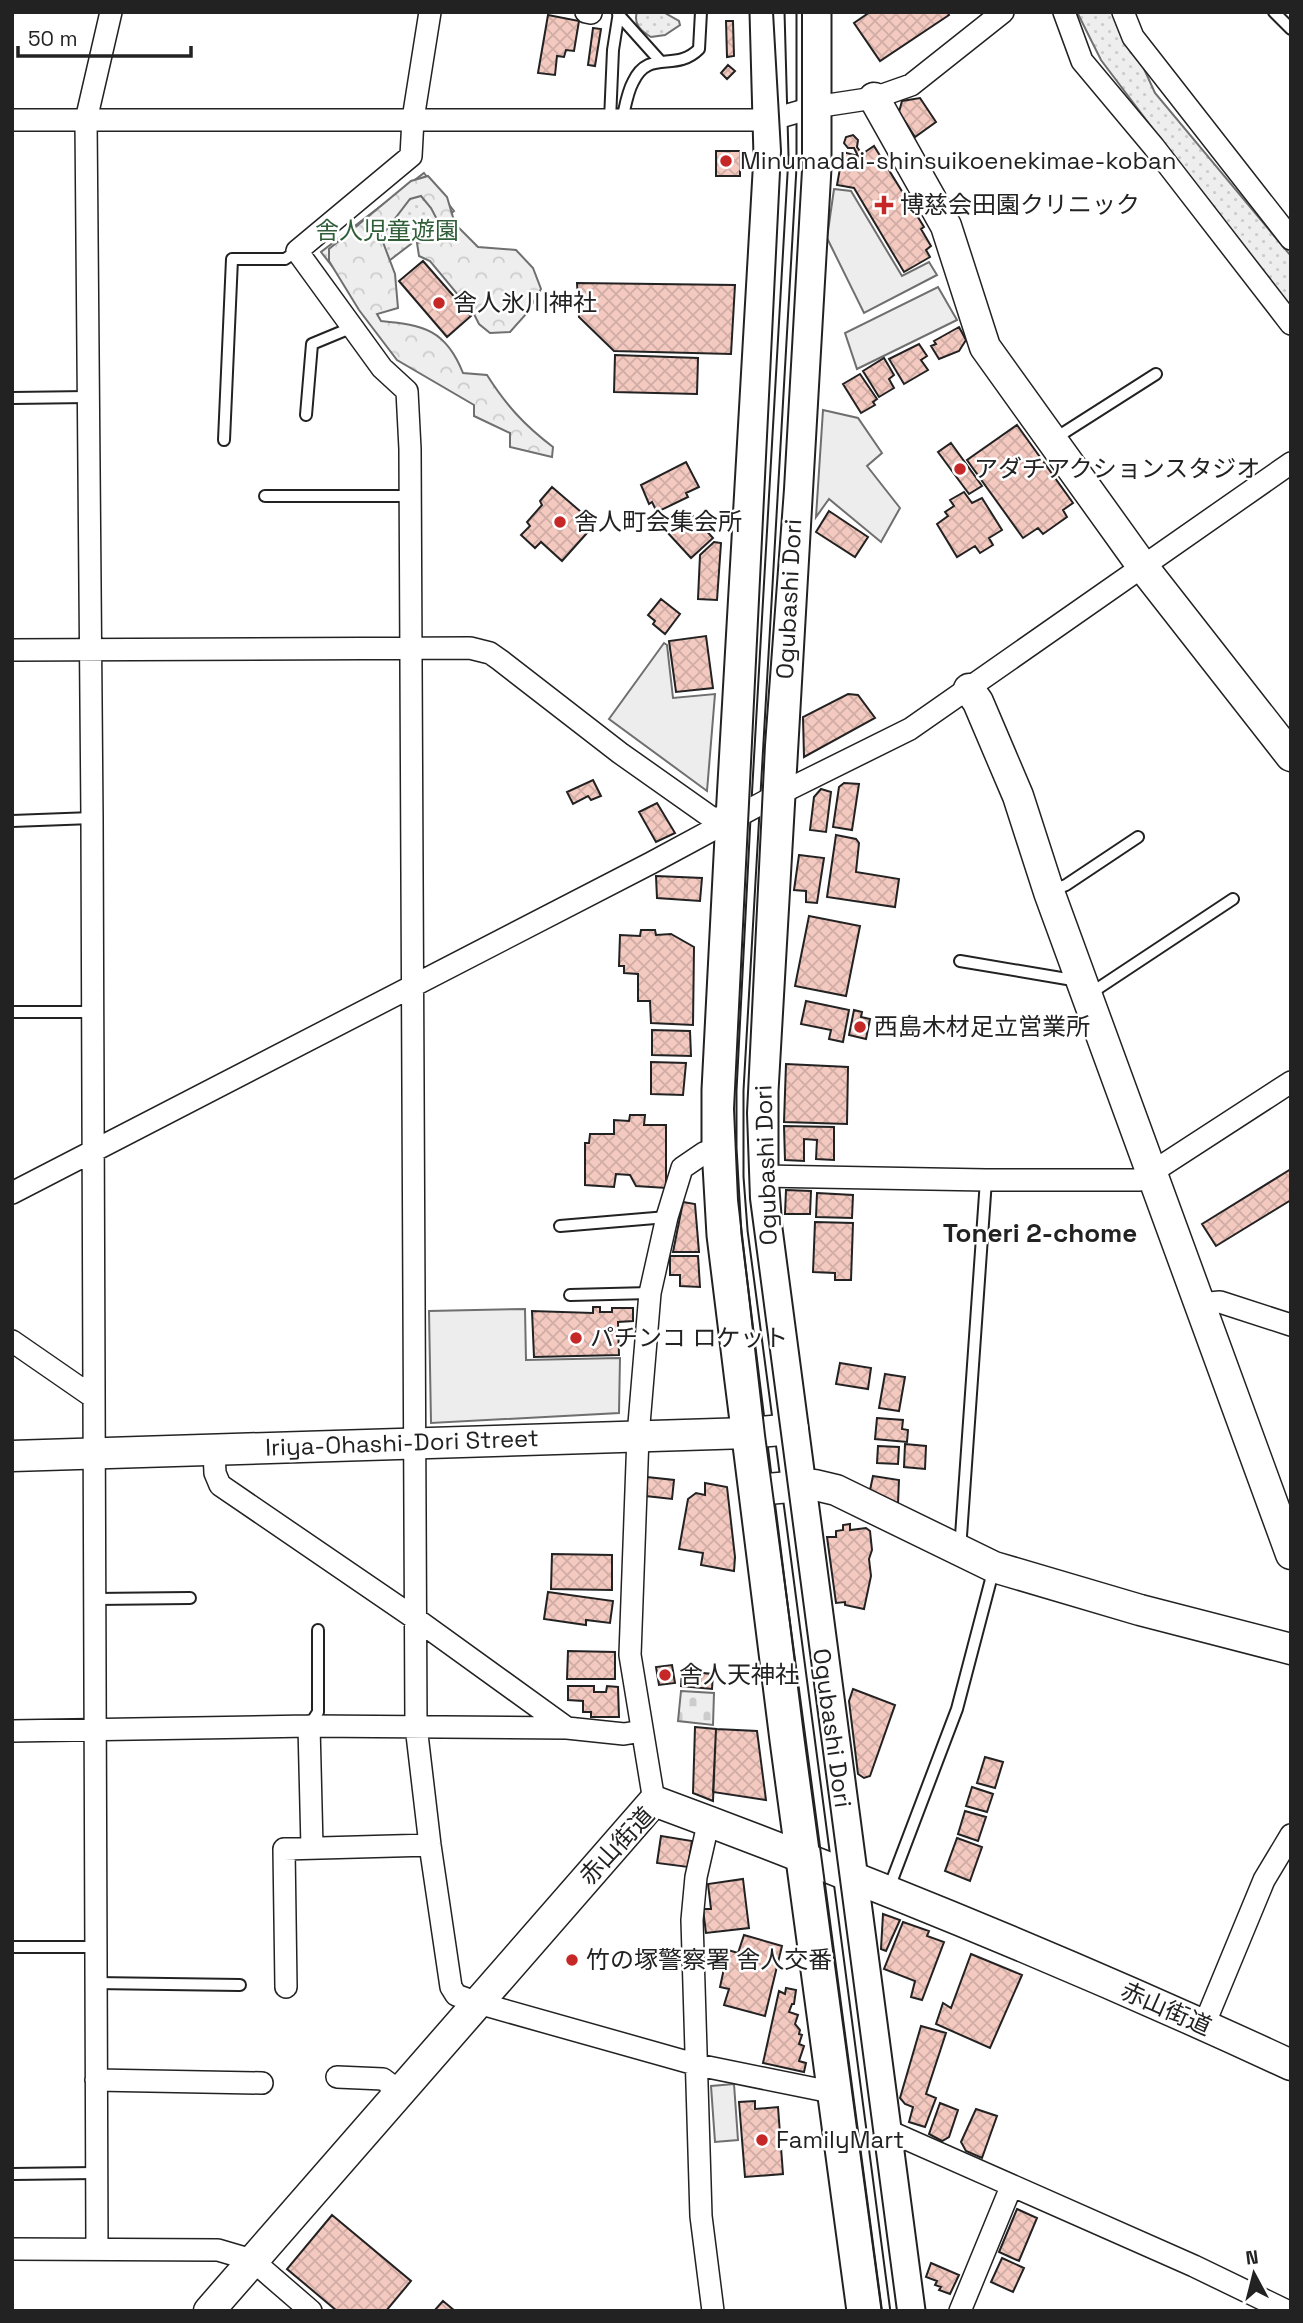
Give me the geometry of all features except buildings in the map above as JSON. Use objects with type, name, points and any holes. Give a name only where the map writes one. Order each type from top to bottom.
[{"type":"main road","name":"Ogubashi Dori","points":[[768,12],[770,170],[733,818],[719,1090],[719,1148],[724,1235],[755,1490],[864,2311]]},
{"type":"main road","name":"Ogubashi Dori","points":[[814,12],[814,168],[761,1091],[761,1176],[765,1229],[908,2311]]},
{"type":"street","points":[[97,2249],[92,818],[86,120],[111,12]]},
{"type":"street","points":[[430,12],[413,119],[411,156],[297,251],[382,368],[407,391],[414,986],[416,1726],[451,1987],[456,1995],[478,2003],[698,2065],[836,2093]]},
{"type":"street","points":[[12,120],[770,120],[815,107],[874,98],[911,85],[1003,12]]},
{"type":"street","points":[[1063,12],[1082,61],[1154,147],[1291,324]]},
{"type":"street","points":[[1123,12],[1133,37],[1291,239]]},
{"type":"street","points":[[874,98],[946,226],[985,347],[1143,567],[1291,756]]},
{"type":"street","points":[[12,1193],[777,795],[910,729],[1291,463]]},
{"type":"street","points":[[12,650],[470,648],[490,653],[620,753],[712,818],[733,818]]},
{"type":"street","points":[[969,689],[978,702],[1018,796],[1049,892],[1291,1554]]},
{"type":"street","points":[[761,1176],[1140,1180],[1291,1082]]},
{"type":"street","points":[[654,1801],[630,1655],[638,1436],[650,1293],[667,1217],[682,1168],[704,1153],[719,1148]]},
{"type":"street","points":[[1198,1304],[1220,1302],[1291,1325]]},
{"type":"street","points":[[12,1341],[93,1397]]},
{"type":"street","name":"Iriya-Ohashi-Dori Street","points":[[12,1456],[748,1433],[793,1429]]},
{"type":"street","points":[[214,1450],[215,1473],[220,1485],[415,1619],[566,1728]]},
{"type":"street","points":[[755,1490],[820,1485],[836,1490],[994,1567],[1140,1610],[1291,1649]]},
{"type":"street","points":[[309,1726],[312,1847]]},
{"type":"street","points":[[12,1731],[416,1726],[566,1728],[624,1734],[642,1731]]},
{"type":"street","name":"赤山街道","points":[[209,2311],[654,1801],[852,1876],[1204,2025],[1291,2065]]},
{"type":"street","points":[[709,1820],[696,1877],[692,1920],[701,2216],[713,2311]]},
{"type":"street","points":[[1204,2025],[1264,1880],[1291,1835]]},
{"type":"street","points":[[286,1987],[284,1849],[430,1845]]},
{"type":"street","points":[[337,2077],[383,2078],[399,2091]]},
{"type":"street","points":[[96,2081],[262,2082]]},
{"type":"street","points":[[884,2129],[1194,2266],[1287,2311]]},
{"type":"street","points":[[960,2311],[1011,2187]]},
{"type":"street","points":[[12,2249],[218,2250],[252,2260],[311,2311]]},
{"type":"lane","points":[[616,120],[640,69],[652,62],[680,62],[692,57],[699,49],[701,12]]},
{"type":"lane","points":[[1274,12],[1291,29]]},
{"type":"lane","points":[[619,13],[662,62]]},
{"type":"lane","points":[[616,120],[612,50],[619,13]]},
{"type":"lane","points":[[224,440],[232,259],[285,259],[297,251]]},
{"type":"lane","points":[[306,415],[312,344],[354,327]]},
{"type":"lane","points":[[1052,440],[1156,374]]},
{"type":"lane","points":[[12,398],[88,397]]},
{"type":"lane","points":[[265,496],[410,496]]},
{"type":"lane","points":[[12,821],[92,818]]},
{"type":"lane","points":[[1049,892],[1066,885],[1138,837]]},
{"type":"lane","points":[[960,961],[1084,984],[1233,899]]},
{"type":"lane","points":[[12,1012],[93,1012]]},
{"type":"lane","points":[[956,1549],[961,1536],[986,1180]]},
{"type":"lane","points":[[560,1226],[667,1217]]},
{"type":"lane","points":[[570,1295],[650,1293]]},
{"type":"lane","points":[[888,1891],[957,1709],[994,1567]]},
{"type":"lane","points":[[95,1599],[190,1598]]},
{"type":"lane","points":[[309,1726],[318,1712],[317,1630]]},
{"type":"lane","points":[[12,1947],[95,1947]]},
{"type":"lane","points":[[95,1983],[240,1984]]},
{"type":"lane","points":[[12,2175],[96,2173]]},
{"type":"green space","points":[[637,12],[663,12],[679,21],[680,25],[665,35],[651,37],[639,27]]},
{"type":"green space","points":[[1077,12],[1118,12],[1155,93],[1291,256],[1291,312],[1101,60]]},
{"type":"green space","name":"舎人児童遊園","points":[[424,173],[454,211],[351,290],[321,252]]},
{"type":"green space","points":[[428,176],[447,197],[455,224],[478,247],[516,250],[533,268],[541,289],[527,313],[510,332],[490,333],[479,324],[474,314],[430,261],[419,256],[417,243],[434,239],[442,229],[421,196],[410,199],[381,237],[395,274],[398,308],[377,314],[381,321],[410,325],[432,332],[449,347],[463,373],[487,375],[516,414],[553,447],[552,457],[510,447],[510,433],[474,416],[474,405],[397,360],[359,310],[329,261],[329,249],[411,181]]},
{"type":"green space","points":[[681,1691],[714,1693],[713,1725],[678,1721]]},
{"type":"shaded area","points":[[834,189],[851,191],[902,276],[929,262],[937,275],[864,313],[827,238]]},
{"type":"shaded area","points":[[938,287],[957,320],[857,369],[845,333]]},
{"type":"shaded area","points":[[823,410],[858,418],[882,453],[867,466],[900,508],[881,542],[829,499],[816,517]]},
{"type":"shaded area","points":[[664,643],[667,645],[673,698],[715,694],[707,791],[609,719]]},
{"type":"shaded area","points":[[525,1309],[526,1360],[620,1358],[619,1413],[431,1423],[429,1311]]},
{"type":"shaded area","points":[[734,2084],[738,2140],[715,2142],[711,2086]]},
{"type":"tram line","points":[[773,12],[781,151],[734,1109],[738,1200],[765,1435],[882,2311]]},
{"type":"tram line","points":[[802,12],[802,170],[784,489],[765,745],[747,1113],[750,1199],[897,2311]]},
{"type":"place","name":"Minumadai-shinsuikoenekimae-koban","points":[[726,161]]},
{"type":"place","name":"博慈会田園クリニック","points":[[884,205]]},
{"type":"place","name":"舎人氷川神社","points":[[439,303]]},
{"type":"place","name":"アダチアクションスタジオ","points":[[960,469]]},
{"type":"place","name":"舎人町会集会所","points":[[560,522]]},
{"type":"place","name":"西島木材足立営業所","points":[[860,1027]]},
{"type":"place","name":"パチンコ ロケット","points":[[576,1338]]},
{"type":"place","name":"舎人天神社","points":[[665,1675]]},
{"type":"place","name":"竹の塚警察署 舎人交番","points":[[572,1960]]},
{"type":"place","name":"FamilyMart","points":[[762,2140]]},
{"type":"district","name":"Toneri 2-chome","points":[[1040,1233]]}]
